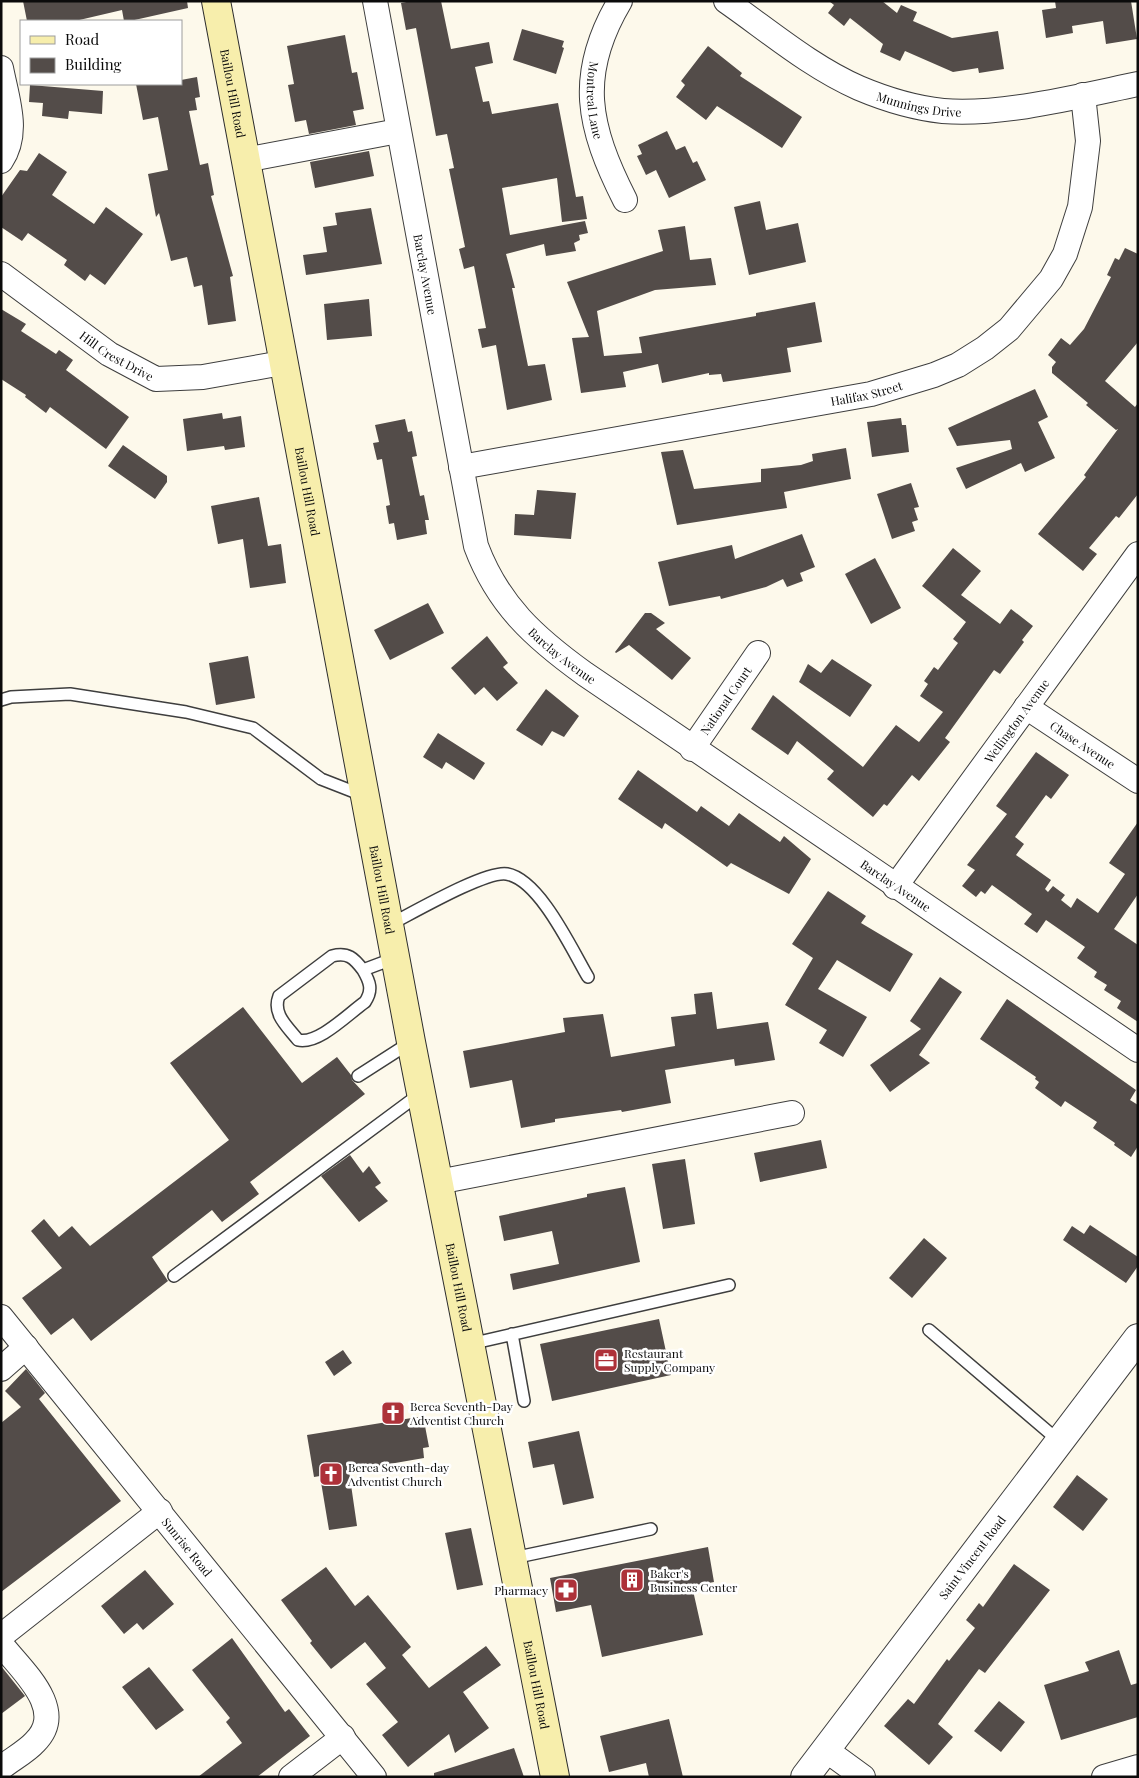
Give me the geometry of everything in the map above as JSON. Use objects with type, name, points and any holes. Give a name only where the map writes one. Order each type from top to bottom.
[{"type":"main road","name":"Baillou Hill Road","points":[[216,1],[388,925],[555,1777]]},
{"type":"street","name":"Barclay Avenue","points":[[374,1],[476,546],[488,575],[507,606],[526,626],[561,656],[692,749],[1138,1050]]},
{"type":"street","name":"Montreal Lane","points":[[620,1],[607,23],[595,58],[591,88],[592,115],[599,142],[625,200]]},
{"type":"street","name":"Munnings Drive","points":[[726,1],[834,75],[859,88],[906,103],[943,111],[974,111],[1083,95],[1138,84]]},
{"type":"street","points":[[1,68],[13,130],[7,153],[1,161]]},
{"type":"street","name":"Halifax Street","points":[[461,467],[871,394],[918,381],[958,365],[985,348],[1008,329],[1046,286],[1065,254],[1080,207],[1087,151],[1083,95]]},
{"type":"street","points":[[245,160],[398,131]]},
{"type":"street","name":"Hill Crest Drive","points":[[1,274],[109,354],[156,379],[203,377],[282,363]]},
{"type":"street","name":"Wellington Avenue","points":[[895,887],[1138,554]]},
{"type":"street","name":"National Court","points":[[692,749],[758,653]]},
{"type":"street","name":"Chase Avenue","points":[[1026,707],[1138,781]]},
{"type":"street","points":[[438,1182],[792,1112]]},
{"type":"street","name":"Sunrise Road","points":[[1,1317],[374,1777]]},
{"type":"street","name":"Saint Vincent Road","points":[[805,1777],[1138,1338]]},
{"type":"street","points":[[1,1369],[26,1347]]},
{"type":"street","points":[[1,1636],[160,1511]]},
{"type":"street","points":[[1,1644],[42,1696],[46,1707],[47,1720],[43,1732],[35,1742],[1,1768]]},
{"type":"street","points":[[291,1777],[343,1737]]},
{"type":"street","points":[[826,1750],[863,1777]]},
{"type":"street","points":[[1104,1777],[1138,1767]]},
{"type":"lane","points":[[1,700],[11,697],[70,694],[186,712],[253,728],[321,779],[364,795]]},
{"type":"lane","points":[[388,925],[484,878],[506,874],[523,881],[541,900],[588,977]]},
{"type":"lane","points":[[342,954],[353,957],[363,970],[370,984],[370,995],[365,1002],[316,1038],[306,1042],[298,1040],[277,1013],[275,1005],[279,996],[332,956],[342,954]]},
{"type":"lane","points":[[363,970],[395,958]]},
{"type":"lane","points":[[358,1076],[411,1042]]},
{"type":"lane","points":[[174,1276],[421,1093]]},
{"type":"lane","points":[[470,1344],[729,1285]]},
{"type":"lane","points":[[929,1330],[1059,1441]]},
{"type":"lane","points":[[512,1334],[524,1401]]},
{"type":"lane","points":[[513,1558],[651,1529]]},
{"type":"building","points":[[23,1],[187,1],[188,8],[134,20],[124,20],[122,10],[79,20],[27,20]]},
{"type":"building","points":[[441,1],[451,49],[489,42],[493,63],[475,67],[483,102],[489,101],[492,114],[558,103],[576,197],[583,196],[587,219],[562,222],[557,178],[502,188],[510,235],[585,221],[588,233],[579,235],[580,240],[574,243],[576,251],[546,256],[544,244],[506,254],[515,288],[512,288],[528,366],[545,364],[552,400],[507,410],[496,345],[482,348],[478,329],[486,328],[474,266],[464,269],[459,249],[465,247],[449,169],[454,168],[447,134],[436,136],[416,28],[406,30],[401,3]]},
{"type":"building","points":[[829,1],[882,1],[897,13],[901,5],[917,12],[913,21],[952,38],[998,31],[1004,69],[979,73],[978,68],[953,72],[905,51],[900,61],[880,52],[883,44],[850,18],[844,26],[828,13],[834,5]]},
{"type":"building","points":[[1055,1],[1131,1],[1137,39],[1106,44],[1103,21],[1072,26],[1073,33],[1046,38],[1042,10],[1056,8]]},
{"type":"building","points":[[522,29],[564,41],[562,47],[564,48],[556,74],[513,60]]},
{"type":"building","points":[[345,35],[352,73],[357,72],[364,109],[353,111],[356,125],[309,134],[306,120],[295,122],[288,85],[294,84],[287,46]]},
{"type":"building","points":[[708,46],[742,73],[740,76],[802,117],[782,148],[717,106],[706,120],[676,97],[685,85],[681,81]]},
{"type":"building","points":[[197,77],[200,97],[195,98],[197,110],[189,111],[200,165],[208,163],[214,195],[211,196],[233,276],[230,277],[236,321],[208,325],[202,285],[194,287],[187,257],[171,261],[159,213],[156,217],[148,174],[168,170],[158,117],[143,120],[136,85],[182,85],[182,80]]},
{"type":"building","points":[[30,85],[103,91],[102,114],[69,111],[68,119],[42,116],[43,103],[29,102]]},
{"type":"building","points":[[667,131],[676,150],[685,146],[693,163],[697,161],[706,180],[669,198],[656,170],[646,175],[637,156],[642,154],[638,145]]},
{"type":"building","points":[[369,151],[374,176],[315,188],[310,162]]},
{"type":"building","points":[[39,153],[67,172],[52,195],[94,224],[106,207],[143,234],[105,285],[90,274],[85,281],[64,265],[67,260],[28,233],[22,241],[1,227],[1,197],[20,170],[27,171]]},
{"type":"building","points":[[760,201],[766,230],[798,223],[806,262],[749,275],[734,207]]},
{"type":"building","points":[[371,208],[382,264],[306,275],[303,255],[327,252],[323,227],[337,225],[335,213]]},
{"type":"building","points":[[685,226],[690,260],[711,258],[716,285],[655,290],[597,311],[604,356],[642,353],[639,337],[756,316],[756,313],[815,302],[822,342],[787,348],[791,372],[723,382],[721,374],[709,375],[709,373],[662,383],[658,364],[623,372],[626,387],[581,393],[572,338],[589,337],[567,282],[663,251],[658,230]]},
{"type":"building","points":[[1125,248],[1138,254],[1138,342],[1105,381],[1135,407],[1138,403],[1138,494],[1119,518],[1116,516],[1089,548],[1097,554],[1083,571],[1038,534],[1086,477],[1084,475],[1118,429],[1116,430],[1086,405],[1088,403],[1052,373],[1052,367],[1056,362],[1048,355],[1061,338],[1070,345],[1084,329],[1111,277],[1107,275],[1115,258],[1119,260]]},
{"type":"building","points":[[369,299],[372,336],[327,340],[324,304]]},
{"type":"building","points":[[1,309],[26,324],[21,331],[56,354],[59,350],[73,360],[66,370],[129,417],[106,449],[50,407],[46,413],[25,397],[26,395],[1,379]]},
{"type":"building","points":[[1035,389],[1048,417],[1038,422],[1055,458],[1025,472],[1021,463],[966,489],[956,468],[1012,449],[1010,440],[957,446],[948,428]]},
{"type":"building","points":[[222,413],[223,419],[241,416],[245,447],[225,450],[224,446],[187,451],[183,419]]},
{"type":"building","points":[[901,418],[902,425],[906,425],[909,452],[872,457],[867,422]]},
{"type":"building","points":[[405,419],[408,432],[412,431],[417,456],[412,457],[420,496],[424,495],[429,520],[425,520],[427,534],[397,540],[394,523],[389,524],[386,506],[390,505],[382,459],[377,460],[373,443],[379,442],[375,425]]},
{"type":"building","points":[[123,445],[167,476],[167,482],[155,499],[108,466]]},
{"type":"building","points":[[846,448],[851,479],[784,492],[787,508],[677,525],[661,452],[683,450],[694,489],[761,482],[761,469],[801,465],[813,461],[812,454]]},
{"type":"building","points":[[911,483],[919,507],[914,508],[918,520],[912,522],[915,531],[892,539],[877,494]]},
{"type":"building","points":[[537,490],[576,493],[571,539],[514,535],[515,514],[534,515]]},
{"type":"building","points":[[259,497],[268,546],[281,544],[286,583],[250,588],[243,539],[218,544],[211,506]]},
{"type":"building","points":[[802,534],[815,567],[800,573],[803,581],[787,587],[783,579],[766,587],[721,599],[720,596],[669,606],[658,562],[732,545],[735,559]]},
{"type":"building","points":[[953,548],[981,571],[961,595],[1000,624],[1011,609],[1033,626],[1022,640],[1024,642],[1000,674],[994,670],[945,738],[950,742],[919,781],[912,775],[887,806],[884,804],[873,817],[827,779],[834,771],[797,741],[788,755],[751,729],[773,695],[863,767],[896,725],[919,742],[943,712],[920,696],[928,684],[924,681],[934,667],[938,670],[958,643],[953,639],[966,622],[922,586]]},
{"type":"building","points":[[875,558],[901,608],[871,624],[845,574]]},
{"type":"building","points":[[428,603],[444,633],[390,660],[374,630]]},
{"type":"building","points":[[645,613],[651,613],[665,623],[656,629],[691,658],[672,680],[629,645],[615,652]]},
{"type":"building","points":[[487,636],[508,663],[503,667],[518,683],[497,701],[484,687],[475,695],[451,668]]},
{"type":"building","points":[[248,656],[255,698],[216,705],[209,663]]},
{"type":"building","points":[[832,659],[872,685],[850,717],[799,682],[808,664],[821,673]]},
{"type":"building","points":[[546,689],[579,716],[564,737],[552,731],[542,746],[516,730]]},
{"type":"building","points":[[438,733],[485,763],[474,780],[446,762],[442,769],[423,757]]},
{"type":"building","points":[[1036,752],[1069,775],[1051,799],[1046,795],[1015,837],[1024,844],[1016,855],[1051,880],[1045,889],[1048,892],[1053,886],[1065,895],[1061,900],[1071,908],[1077,898],[1098,913],[1125,874],[1109,863],[1138,822],[1138,894],[1114,929],[1138,945],[1138,1022],[1117,1008],[1121,1001],[1104,990],[1107,985],[1094,977],[1097,972],[1077,958],[1085,947],[1046,920],[1037,933],[1024,924],[1032,914],[992,885],[985,894],[981,891],[976,897],[962,886],[975,870],[967,865],[1007,814],[996,806]]},
{"type":"building","points":[[638,770],[697,812],[701,806],[729,826],[739,813],[780,842],[784,836],[811,859],[789,894],[731,863],[727,867],[665,823],[662,829],[618,799]]},
{"type":"building","points":[[828,891],[866,916],[861,923],[913,954],[890,992],[837,960],[818,989],[867,1017],[843,1057],[819,1043],[827,1030],[785,1005],[813,958],[792,944]]},
{"type":"building","points":[[940,977],[962,992],[919,1055],[930,1063],[890,1092],[870,1065],[921,1029],[910,1021]]},
{"type":"building","points":[[712,992],[717,1029],[768,1022],[775,1060],[735,1066],[734,1059],[665,1070],[671,1103],[622,1112],[621,1110],[555,1119],[555,1122],[521,1128],[512,1080],[470,1088],[463,1051],[565,1032],[563,1018],[603,1014],[611,1057],[675,1046],[671,1017],[696,1014],[694,994]]},
{"type":"building","points":[[1007,999],[1136,1090],[1130,1100],[1138,1105],[1138,1146],[1131,1157],[1093,1128],[1097,1122],[1065,1101],[1061,1107],[1035,1088],[1039,1082],[1035,1079],[1036,1077],[980,1039]]},
{"type":"building","points":[[243,1007],[302,1083],[337,1057],[351,1075],[352,1080],[365,1094],[250,1182],[259,1194],[222,1222],[212,1210],[152,1257],[168,1281],[91,1341],[73,1318],[51,1335],[22,1298],[62,1268],[31,1231],[44,1219],[59,1237],[72,1226],[90,1246],[229,1140],[170,1063]]},
{"type":"building","points":[[821,1140],[827,1168],[760,1182],[754,1153]]},
{"type":"building","points":[[350,1155],[363,1173],[369,1166],[381,1183],[375,1187],[388,1201],[359,1222],[321,1176]]},
{"type":"building","points":[[685,1159],[695,1224],[663,1229],[652,1164]]},
{"type":"building","points":[[625,1187],[640,1262],[513,1290],[510,1274],[559,1264],[552,1231],[504,1241],[499,1216],[587,1197],[587,1194]]},
{"type":"building","points":[[1090,1225],[1138,1257],[1138,1266],[1126,1283],[1063,1240],[1072,1226],[1084,1234]]},
{"type":"building","points":[[924,1238],[947,1258],[912,1298],[889,1278]]},
{"type":"building","name":"Restaurant Supply Company","points":[[659,1319],[671,1375],[552,1401],[540,1344]]},
{"type":"building","points":[[343,1350],[352,1363],[334,1376],[325,1362]]},
{"type":"building","points":[[26,1369],[45,1393],[39,1399],[121,1501],[1,1592],[1,1423],[21,1407],[5,1391]]},
{"type":"building","name":"Berea Seventh-day Adventist Church","points":[[418,1417],[419,1427],[425,1426],[429,1447],[423,1448],[424,1458],[349,1471],[357,1526],[329,1530],[320,1476],[314,1477],[307,1435]]},
{"type":"building","points":[[579,1431],[594,1498],[563,1505],[554,1464],[533,1468],[528,1442]]},
{"type":"building","points":[[1077,1475],[1108,1499],[1083,1531],[1053,1507]]},
{"type":"building","points":[[471,1528],[483,1585],[457,1590],[445,1533]]},
{"type":"building","points":[[708,1547],[714,1582],[692,1586],[703,1635],[602,1657],[591,1605],[556,1612],[550,1578]]},
{"type":"building","points":[[1014,1564],[1050,1590],[985,1673],[979,1669],[938,1724],[953,1737],[929,1765],[884,1726],[908,1699],[914,1704],[947,1659],[949,1661],[975,1628],[966,1620],[979,1603],[983,1607]]},
{"type":"building","points":[[326,1567],[355,1606],[368,1595],[411,1647],[402,1655],[429,1688],[486,1646],[501,1665],[463,1692],[489,1728],[455,1753],[449,1734],[408,1767],[382,1735],[398,1722],[366,1684],[386,1668],[365,1642],[331,1669],[310,1643],[312,1641],[281,1600]]},
{"type":"building","points":[[145,1570],[174,1604],[143,1630],[137,1623],[124,1634],[101,1606]]},
{"type":"building","points":[[232,1638],[285,1712],[289,1709],[310,1736],[257,1777],[198,1777],[242,1743],[226,1722],[230,1718],[192,1670]]},
{"type":"building","points":[[1119,1650],[1131,1685],[1138,1683],[1138,1717],[1061,1740],[1044,1685],[1089,1671],[1085,1662]]},
{"type":"building","points":[[1,1666],[25,1696],[1,1714]]},
{"type":"building","points":[[149,1667],[184,1710],[156,1730],[122,1687]]},
{"type":"building","points":[[999,1701],[1025,1722],[1001,1752],[974,1731]]},
{"type":"building","points":[[669,1719],[683,1777],[649,1777],[646,1763],[609,1772],[600,1736]]},
{"type":"building","points":[[514,1748],[524,1777],[434,1777],[434,1773]]},
{"type":"place","name":"Restaurant Supply Company","points":[[606,1360]]},
{"type":"place","name":"Berea Seventh-Day Adventist Church","points":[[393,1413]]},
{"type":"place","name":"Berea Seventh-day Adventist Church","points":[[331,1474]]},
{"type":"place","name":"Baker's Business Center","points":[[632,1580]]},
{"type":"place","name":"Pharmacy","points":[[566,1590]]}]
